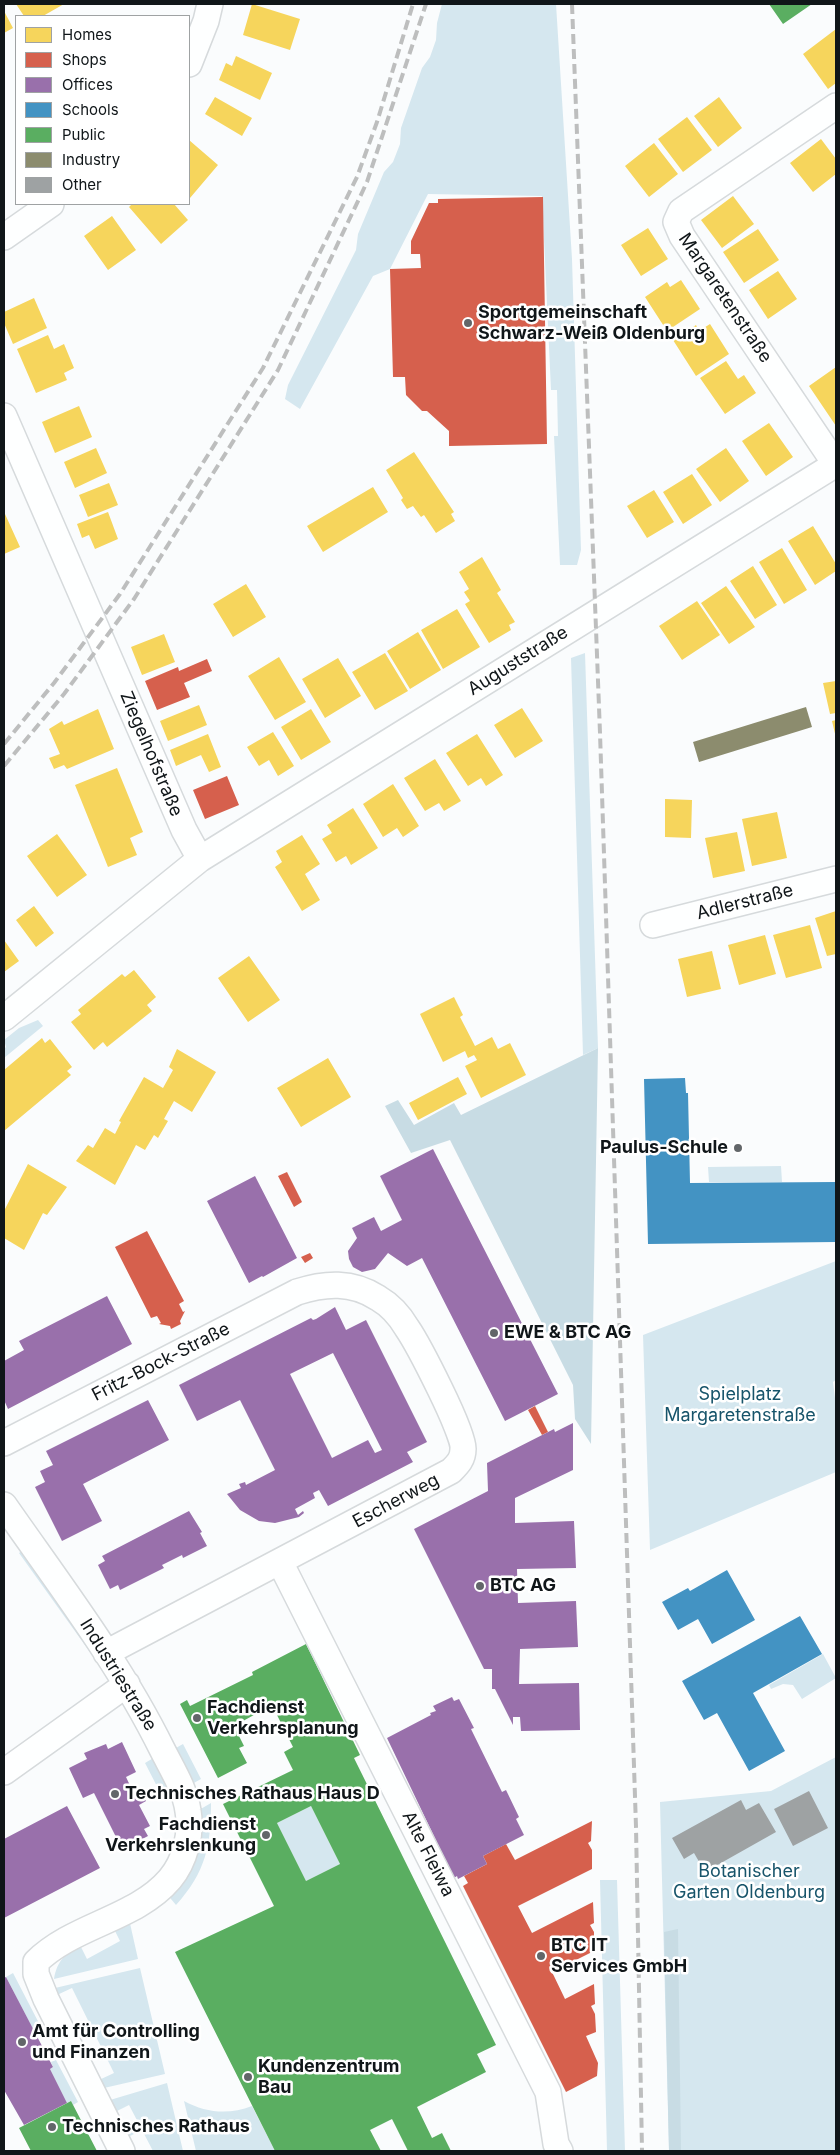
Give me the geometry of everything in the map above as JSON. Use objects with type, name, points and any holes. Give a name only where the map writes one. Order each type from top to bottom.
[{"type":"street","points":[[190,61],[206,21],[210,4]]},
{"type":"street","name":"Margaretenstraße","points":[[836,106],[681,211],[676,222],[682,236],[836,465]]},
{"type":"street","points":[[4,237],[50,205]]},
{"type":"street","name":"Ziegelhofstraße","points":[[4,416],[184,830],[200,859]]},
{"type":"street","name":"Auguststraße","points":[[200,859],[836,465]]},
{"type":"street","points":[[4,1018],[200,859]]},
{"type":"street","name":"Adlerstraße","points":[[653,925],[836,879]]},
{"type":"street","name":"Escherweg","points":[[106,1652],[435,1481],[451,1471],[461,1460],[464,1447],[456,1426],[408,1328],[394,1310],[378,1298],[362,1290],[333,1284],[319,1286]]},
{"type":"street","name":"Fritz-Bock-Straße","points":[[4,1443],[298,1292],[319,1286]]},
{"type":"street","name":"Industriestraße","points":[[4,1505],[141,1706],[182,1788],[188,1812],[188,1841],[181,1861],[171,1878],[157,1891],[45,1953],[36,1962],[36,1974],[46,1999],[122,2151]]},
{"type":"street","name":"Alte Fleiwa","points":[[280,1562],[548,2092],[556,2144],[560,2151]]},
{"type":"street","points":[[4,1772],[127,1684]]},
{"type":"green space","points":[[442,4],[556,4],[572,259],[581,550],[577,565],[560,565],[554,436],[558,436],[557,390],[551,390],[542,196],[428,194],[390,269],[373,276],[300,409],[285,399],[288,385],[356,250],[358,234],[384,172],[393,162],[400,144],[401,128],[422,68],[430,57],[436,40],[437,23]]},
{"type":"green space","points":[[585,653],[598,1048],[583,1055],[571,658]]},
{"type":"green space","points":[[38,1020],[43,1026],[4,1058],[4,1049],[6,1047],[4,1040],[19,1028]]},
{"type":"green space","points":[[781,1166],[782,1182],[709,1182],[708,1167]]},
{"type":"green space","name":"Spielplatz Margaretenstraße","points":[[836,1261],[836,1380],[833,1382],[836,1406],[836,1472],[650,1550],[643,1335]]},
{"type":"green space","points":[[23,1550],[100,1660],[97,1662],[19,1553]]},
{"type":"green space","points":[[823,1654],[836,1678],[802,1699],[793,1685],[783,1684],[771,1689],[769,1685]]},
{"type":"green space","points":[[183,1744],[201,1779],[192,1784],[174,1749]]},
{"type":"green space","points":[[155,1757],[173,1793],[163,1798],[145,1763]]},
{"type":"green space","name":"Botanischer Garten Oldenburg","points":[[836,1757],[836,2151],[669,2151],[660,1802],[771,1791]]},
{"type":"green space","points":[[211,1803],[210,1832],[205,1857],[194,1881],[176,1905],[166,1893],[199,1810]]},
{"type":"green space","points":[[311,1806],[340,1864],[306,1881],[277,1823]]},
{"type":"green space","points":[[600,1880],[617,1880],[625,2151],[607,2151]]},
{"type":"green space","points":[[129,1919],[138,1959],[54,1979],[57,1967],[62,1959],[80,1945],[87,1959],[120,1941],[113,1927]]},
{"type":"green space","points":[[140,1968],[165,2074],[104,2088],[99,2080],[114,2073],[72,1988],[57,1995],[55,1988]]},
{"type":"green space","points":[[13,1973],[42,2029],[35,2033],[6,1977]]},
{"type":"green space","points":[[56,2060],[78,2102],[73,2105],[71,2101],[67,2103],[50,2069],[53,2067],[51,2062]]},
{"type":"green space","points":[[167,2083],[183,2151],[153,2151],[142,2130],[128,2137],[126,2134],[140,2126],[129,2105],[115,2112],[110,2100]]},
{"type":"green space","points":[[184,2101],[201,2108],[226,2112],[252,2106],[275,2151],[196,2151]]},
{"type":"shaded area","points":[[598,1048],[591,1444],[575,1419],[573,1385],[450,1140],[411,1153],[385,1106],[398,1100],[414,1125],[454,1103],[461,1115]]},
{"type":"shaded area","points":[[678,1929],[681,2151],[669,2151],[664,1932]]},
{"type":"building: Homes","points":[[16,4],[64,4],[45,15],[23,15]]},
{"type":"building: Homes","points":[[252,4],[300,19],[290,50],[243,35]]},
{"type":"building: Homes","points":[[4,11],[13,28],[4,33]]},
{"type":"building: Homes","points":[[836,29],[836,83],[828,89],[803,54]]},
{"type":"building: Homes","points":[[236,56],[272,73],[260,100],[219,80],[226,63],[232,66]]},
{"type":"building: Homes","points":[[215,97],[252,118],[242,136],[205,114]]},
{"type":"building: Homes","points":[[719,97],[742,128],[718,147],[694,116]]},
{"type":"building: Homes","points":[[687,117],[712,150],[683,172],[658,139]]},
{"type":"building: Homes","points":[[821,139],[836,159],[836,174],[813,192],[790,163]]},
{"type":"building: Homes","points":[[190,141],[218,165],[190,198]]},
{"type":"building: Homes","points":[[654,143],[678,174],[649,197],[625,166]]},
{"type":"building: Homes","points":[[733,196],[754,224],[722,248],[701,220]]},
{"type":"building: Homes","points":[[131,205],[175,205],[188,220],[161,244],[129,207]]},
{"type":"building: Homes","points":[[112,216],[136,250],[108,270],[84,236]]},
{"type":"building: Homes","points":[[648,228],[668,259],[641,276],[621,245]]},
{"type":"building: Homes","points":[[758,229],[779,260],[744,283],[723,252]]},
{"type":"building: Homes","points":[[778,271],[797,299],[768,319],[749,290]]},
{"type":"building: Homes","points":[[681,280],[700,309],[667,331],[645,297],[667,282],[670,287]]},
{"type":"building: Homes","points":[[34,298],[47,328],[13,344],[4,323],[4,312]]},
{"type":"building: Homes","points":[[710,324],[729,354],[696,376],[673,340],[696,325],[699,331]]},
{"type":"building: Homes","points":[[48,335],[54,349],[64,344],[74,368],[64,373],[67,380],[36,393],[17,349]]},
{"type":"building: Homes","points":[[726,361],[738,379],[744,375],[756,393],[725,414],[700,378]]},
{"type":"building: Homes","points":[[836,367],[836,426],[809,386]]},
{"type":"building: Homes","points":[[79,406],[92,437],[55,453],[42,422]]},
{"type":"building: Homes","points":[[769,423],[793,457],[766,476],[742,441]]},
{"type":"building: Homes","points":[[96,448],[107,473],[75,488],[64,462]]},
{"type":"building: Homes","points":[[726,448],[749,481],[720,502],[696,469]]},
{"type":"building: Homes","points":[[414,452],[454,512],[451,514],[455,521],[436,533],[424,515],[421,517],[413,506],[407,509],[401,500],[403,498],[386,470]]},
{"type":"building: Homes","points":[[692,474],[712,505],[683,524],[663,492]]},
{"type":"building: Homes","points":[[109,483],[118,505],[88,517],[79,495]]},
{"type":"building: Homes","points":[[373,487],[388,512],[323,552],[307,526]]},
{"type":"building: Homes","points":[[654,490],[674,522],[647,538],[627,506]]},
{"type":"building: Homes","points":[[108,512],[118,539],[95,549],[89,535],[82,538],[77,524]]},
{"type":"building: Homes","points":[[4,514],[20,547],[4,554]]},
{"type":"building: Homes","points":[[813,526],[836,564],[836,571],[815,585],[788,541]]},
{"type":"building: Homes","points":[[782,548],[807,590],[784,604],[759,562]]},
{"type":"building: Homes","points":[[482,557],[501,590],[497,593],[515,622],[509,625],[511,630],[489,643],[465,604],[470,601],[464,592],[469,589],[459,572]]},
{"type":"building: Homes","points":[[753,566],[777,605],[755,619],[730,581]]},
{"type":"building: Homes","points":[[246,584],[266,617],[233,637],[213,604]]},
{"type":"building: Homes","points":[[726,586],[755,627],[729,644],[701,603]]},
{"type":"building: Homes","points":[[697,601],[720,635],[682,660],[659,626]]},
{"type":"building: Homes","points":[[457,609],[480,647],[443,669],[421,630]]},
{"type":"building: Homes","points":[[418,632],[441,670],[410,689],[387,651]]},
{"type":"building: Homes","points":[[164,634],[175,662],[142,675],[131,647]]},
{"type":"building: Homes","points":[[385,653],[408,691],[375,710],[352,672]]},
{"type":"building: Homes","points":[[279,657],[306,702],[275,720],[248,676]]},
{"type":"building: Homes","points":[[338,658],[361,696],[325,718],[302,679]]},
{"type":"building: Homes","points":[[836,681],[836,713],[830,714],[823,683]]},
{"type":"building: Homes","points":[[199,705],[207,725],[168,741],[160,721]]},
{"type":"building: Homes","points":[[522,708],[543,741],[515,758],[494,725]]},
{"type":"building: Homes","points":[[98,709],[114,749],[67,769],[64,765],[54,769],[49,758],[60,754],[49,729],[62,721],[64,725]]},
{"type":"building: Homes","points":[[311,709],[331,742],[301,760],[281,727]]},
{"type":"building: Homes","points":[[836,720],[836,738],[832,721]]},
{"type":"building: Homes","points":[[273,732],[294,766],[278,776],[269,760],[259,766],[247,747]]},
{"type":"building: Homes","points":[[208,734],[221,767],[209,772],[201,755],[176,766],[170,750]]},
{"type":"building: Homes","points":[[477,734],[503,775],[486,786],[481,778],[468,786],[446,753]]},
{"type":"building: Homes","points":[[435,759],[461,801],[444,811],[439,803],[425,811],[404,778]]},
{"type":"building: Homes","points":[[117,768],[143,832],[130,838],[137,855],[108,867],[75,785]]},
{"type":"building: Homes","points":[[393,784],[419,826],[403,837],[397,828],[383,837],[363,804]]},
{"type":"building: Homes","points":[[665,799],[692,800],[691,838],[665,837]]},
{"type":"building: Homes","points":[[353,808],[378,848],[351,865],[346,856],[336,862],[322,839],[332,833],[327,825]]},
{"type":"building: Homes","points":[[777,812],[787,858],[752,866],[742,819]]},
{"type":"building: Homes","points":[[737,832],[745,871],[713,878],[705,838]]},
{"type":"building: Homes","points":[[57,834],[87,875],[57,897],[27,856]]},
{"type":"building: Homes","points":[[302,835],[320,864],[305,874],[320,900],[302,911],[275,867],[282,862],[276,851]]},
{"type":"building: Homes","points":[[34,906],[54,933],[36,947],[16,920]]},
{"type":"building: Homes","points":[[836,911],[836,954],[827,956],[815,918]]},
{"type":"building: Homes","points":[[810,925],[822,968],[786,978],[773,935]]},
{"type":"building: Homes","points":[[765,935],[776,974],[739,985],[728,945]]},
{"type":"building: Homes","points":[[4,940],[19,961],[4,972]]},
{"type":"building: Homes","points":[[712,951],[721,989],[687,997],[678,959]]},
{"type":"building: Homes","points":[[249,956],[280,1000],[248,1022],[218,978]]},
{"type":"building: Homes","points":[[134,970],[156,997],[147,1005],[152,1011],[107,1047],[103,1042],[94,1050],[71,1022],[81,1014],[78,1010],[122,974],[125,977]]},
{"type":"building: Homes","points":[[454,997],[463,1015],[460,1017],[475,1046],[492,1037],[498,1049],[510,1043],[526,1075],[481,1098],[465,1066],[477,1060],[474,1055],[468,1058],[465,1051],[443,1062],[420,1014]]},
{"type":"building: Homes","points":[[42,1038],[45,1043],[50,1039],[72,1067],[67,1071],[71,1075],[4,1131],[4,1070]]},
{"type":"building: Homes","points":[[177,1049],[216,1072],[192,1112],[174,1101],[164,1119],[168,1121],[158,1138],[154,1135],[145,1150],[136,1145],[115,1185],[76,1161],[88,1145],[93,1148],[105,1128],[115,1134],[121,1122],[119,1121],[144,1077],[163,1088],[173,1070],[169,1067]]},
{"type":"building: Homes","points":[[328,1058],[351,1097],[301,1127],[277,1088]]},
{"type":"building: Homes","points":[[458,1077],[467,1094],[418,1120],[409,1103]]},
{"type":"building: Homes","points":[[28,1164],[67,1187],[47,1215],[43,1213],[24,1250],[4,1238],[4,1211]]},
{"type":"building: Shops","name":"Sportgemeinschaft Schwarz-Weiß Oldenburg","points":[[543,197],[547,444],[449,446],[449,431],[427,411],[422,411],[406,395],[405,377],[393,377],[390,269],[421,268],[420,254],[411,254],[411,241],[429,203],[438,203],[438,199]]},
{"type":"building: Shops","points":[[207,659],[212,671],[184,683],[190,697],[157,710],[145,681],[178,667],[179,671]]},
{"type":"building: Shops","points":[[227,776],[239,805],[205,819],[193,790]]},
{"type":"building: Shops","points":[[287,1172],[302,1202],[294,1207],[278,1176]]},
{"type":"building: Shops","points":[[147,1231],[184,1301],[179,1304],[183,1312],[185,1311],[180,1321],[181,1324],[171,1329],[170,1326],[159,1324],[161,1323],[157,1316],[151,1318],[115,1247]]},
{"type":"building: Shops","points":[[310,1253],[313,1258],[305,1263],[301,1257]]},
{"type":"building: Shops","points":[[535,1406],[548,1432],[542,1435],[528,1410]]},
{"type":"building: Shops","name":"BTC IT Services GmbH","points":[[592,1821],[591,1841],[588,1843],[592,1850],[592,1869],[518,1906],[532,1933],[593,1902],[594,1923],[590,1925],[594,1932],[594,1951],[552,1972],[565,1999],[594,1984],[595,2004],[591,2006],[595,2014],[596,2032],[586,2036],[598,2063],[597,2076],[566,2092],[463,1886],[468,1883],[464,1876],[487,1864],[483,1856],[506,1844],[515,1860]]},
{"type":"building: Offices","name":"EWE & BTC AG","points":[[433,1149],[558,1394],[505,1421],[422,1258],[407,1266],[388,1253],[375,1269],[362,1272],[353,1267],[349,1259],[348,1251],[357,1238],[352,1228],[374,1217],[381,1231],[402,1220],[380,1176]]},
{"type":"building: Offices","points":[[255,1176],[297,1258],[249,1283],[207,1201]]},
{"type":"building: Offices","points":[[107,1296],[132,1344],[8,1409],[4,1400],[4,1361],[24,1350],[19,1341]]},
{"type":"building: Offices","points":[[335,1307],[346,1330],[366,1320],[427,1442],[407,1452],[413,1462],[328,1506],[319,1490],[313,1493],[315,1498],[295,1509],[298,1515],[303,1511],[304,1513],[299,1517],[275,1523],[259,1521],[240,1510],[227,1494],[241,1488],[239,1484],[245,1482],[246,1485],[275,1470],[240,1400],[197,1421],[179,1385],[311,1318],[313,1320]],"holes":[[[333,1353],[382,1450],[375,1453],[368,1440],[332,1458],[290,1374]]]},
{"type":"building: Offices","points":[[148,1400],[169,1440],[83,1484],[102,1521],[62,1541],[35,1487],[45,1482],[40,1471],[53,1465],[46,1451]]},
{"type":"building: Offices","name":"BTC AG","points":[[573,1423],[573,1470],[515,1498],[515,1523],[574,1521],[576,1568],[517,1569],[518,1603],[576,1601],[578,1647],[520,1649],[519,1684],[579,1683],[580,1730],[521,1731],[520,1717],[513,1717],[513,1725],[495,1689],[492,1689],[492,1669],[484,1669],[414,1529],[488,1491],[487,1463],[554,1429],[555,1432]]},
{"type":"building: Offices","points":[[189,1511],[202,1532],[200,1533],[207,1546],[183,1558],[182,1555],[162,1565],[164,1568],[120,1590],[118,1585],[110,1589],[98,1565],[105,1561],[102,1556]]},
{"type":"building: Offices","points":[[452,1697],[454,1701],[459,1699],[474,1728],[471,1729],[502,1792],[506,1790],[519,1817],[516,1819],[524,1835],[483,1856],[487,1864],[458,1879],[457,1876],[454,1878],[387,1738],[431,1715],[430,1713],[436,1711],[433,1706]]},
{"type":"building: Offices","name":"Technisches Rathaus Haus D","points":[[122,1742],[136,1772],[126,1777],[135,1796],[142,1793],[146,1801],[139,1805],[150,1826],[144,1829],[148,1836],[127,1847],[123,1839],[118,1841],[94,1793],[83,1798],[69,1768],[87,1759],[84,1753],[106,1744],[108,1749]]},
{"type":"building: Offices","points":[[67,1806],[100,1868],[4,1918],[4,1839]]},
{"type":"building: Offices","name":"Amt für Controlling und Finanzen","points":[[6,1977],[53,2067],[50,2069],[67,2103],[24,2125],[4,2090],[4,1978]]},
{"type":"building: Schools","points":[[685,1078],[686,1093],[688,1093],[690,1183],[836,1182],[836,1242],[648,1244],[644,1079]]},
{"type":"building: Schools","points":[[727,1570],[755,1620],[712,1644],[698,1619],[678,1630],[662,1602],[688,1588],[690,1591]]},
{"type":"building: Schools","points":[[800,1616],[822,1654],[753,1693],[785,1751],[749,1771],[717,1713],[704,1720],[682,1681]]},
{"type":"building: Public","points":[[769,4],[812,4],[783,24]]},
{"type":"building: Public","points":[[306,1644],[360,1755],[354,1758],[496,2045],[477,2054],[486,2072],[417,2107],[432,2138],[442,2133],[451,2151],[408,2151],[392,2119],[370,2130],[381,2151],[275,2151],[175,1952],[274,1906],[223,1804],[293,1770],[284,1752],[293,1747],[272,1705],[234,1726],[244,1746],[239,1748],[247,1763],[218,1778],[180,1704],[187,1700],[190,1706],[253,1675],[252,1672]],"holes":[[[311,1806],[340,1864],[306,1881],[277,1823]]]},
{"type":"building: Public","name":"Technisches Rathaus","points":[[71,2101],[97,2151],[31,2151],[19,2128]]},
{"type":"building: Industry","points":[[806,707],[812,727],[699,762],[693,742]]},
{"type":"building: Other","points":[[809,1791],[828,1828],[793,1846],[774,1809]]},
{"type":"building: Other","points":[[741,1800],[746,1810],[759,1803],[776,1832],[705,1872],[694,1853],[684,1859],[672,1838]]},
{"type":"railway","points":[[4,744],[54,683],[120,594],[263,368],[357,177],[377,122],[413,4]]},
{"type":"railway","points":[[4,766],[64,694],[134,599],[278,370],[367,182],[426,4]]},
{"type":"railway","points":[[572,4],[600,733],[636,1827],[642,2151]]},
{"type":"place","name":"Sportgemeinschaft Schwarz-Weiß Oldenburg","points":[[468,323]]},
{"type":"place","name":"Paulus-Schule","points":[[738,1148]]},
{"type":"place","name":"EWE & BTC AG","points":[[494,1333]]},
{"type":"place","name":"BTC AG","points":[[480,1586]]},
{"type":"place","name":"Fachdienst Verkehrsplanung","points":[[197,1718]]},
{"type":"place","name":"Technisches Rathaus Haus D","points":[[115,1794]]},
{"type":"place","name":"Fachdienst Verkehrslenkung","points":[[266,1835]]},
{"type":"place","name":"BTC IT Services GmbH","points":[[541,1956]]},
{"type":"place","name":"Amt für Controlling und Finanzen","points":[[22,2042]]},
{"type":"place","name":"Kundenzentrum Bau","points":[[248,2077]]},
{"type":"place","name":"Technisches Rathaus","points":[[52,2127]]}]
